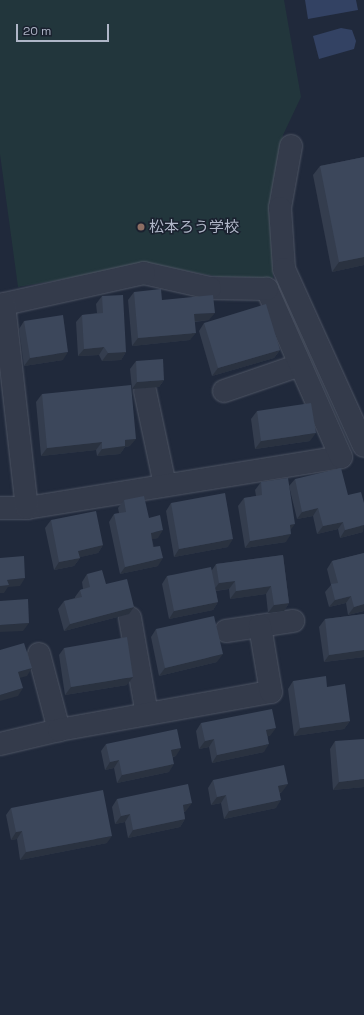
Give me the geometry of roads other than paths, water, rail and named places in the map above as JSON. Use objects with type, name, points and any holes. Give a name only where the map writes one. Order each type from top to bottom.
[{"type":"street","points":[[291,146],[280,208],[284,269],[364,446]]},
{"type":"street","points":[[0,508],[27,508],[340,457],[267,289],[210,288],[144,273],[4,304],[27,508]]},
{"type":"street","points":[[224,391],[300,365]]},
{"type":"street","points":[[145,391],[166,485]]},
{"type":"street","points":[[130,618],[147,714]]},
{"type":"street","points":[[226,632],[293,621]]},
{"type":"street","points":[[0,744],[59,730],[270,692],[260,626]]},
{"type":"street","points":[[40,654],[59,730]]},
{"type":"water","points":[[305,0],[356,0],[358,10],[308,19]]},
{"type":"water","points":[[341,28],[352,30],[356,41],[354,49],[319,59],[313,36]]},
{"type":"place","name":"松本ろう学校","points":[[141,227]]}]
